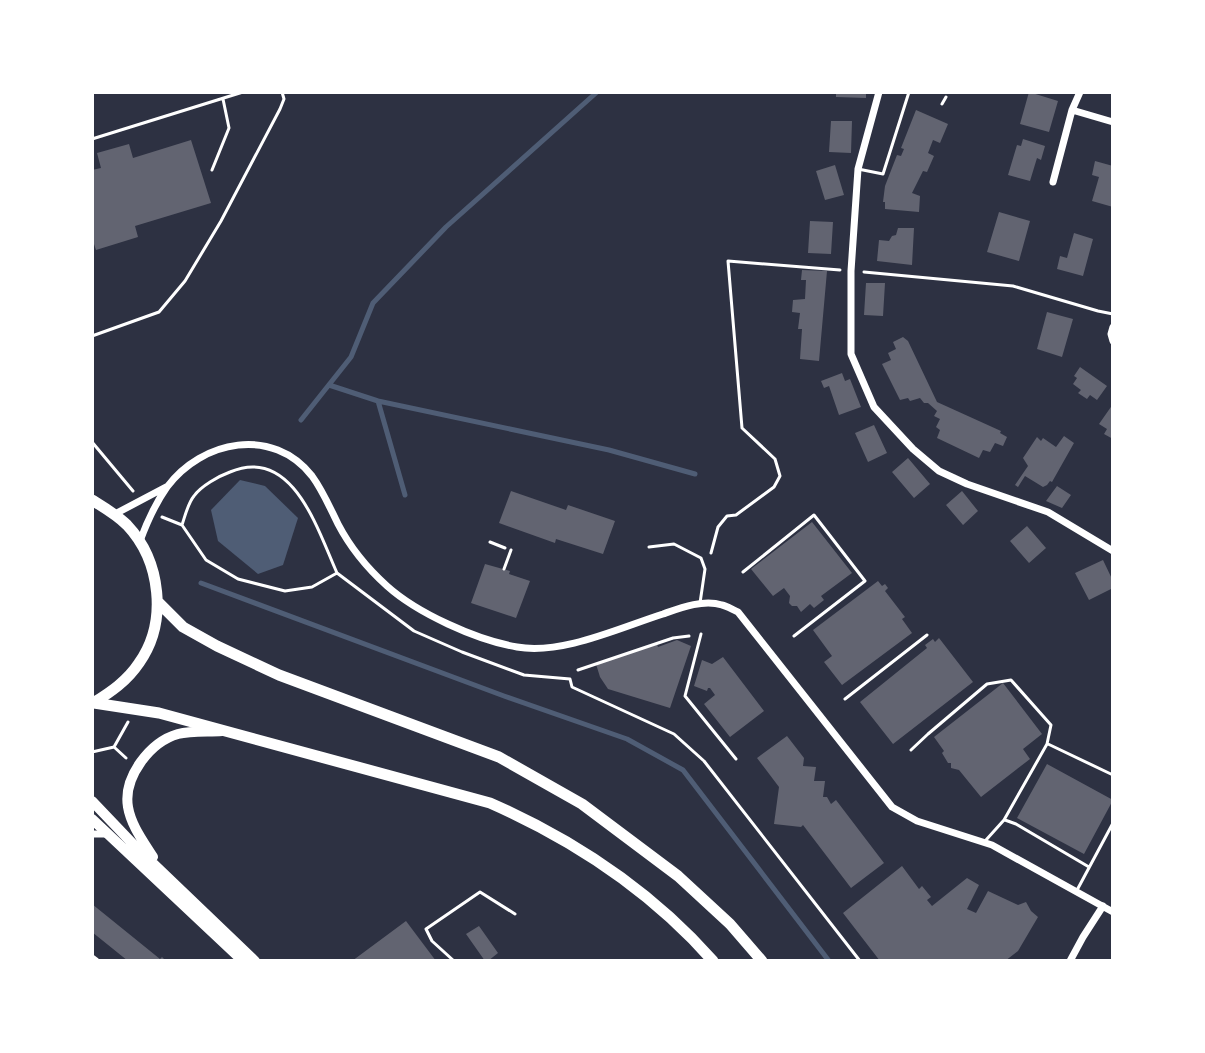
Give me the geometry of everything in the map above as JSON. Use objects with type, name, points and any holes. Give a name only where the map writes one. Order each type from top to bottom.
[{"type":"main road","points":[[92,500],[115,514],[140,541],[153,570],[158,602],[153,633],[140,662],[120,686],[93,703]]},
{"type":"main road","points":[[158,602],[183,627],[217,646],[279,675],[499,757],[582,804],[678,876],[730,924],[762,961]]},
{"type":"main road","points":[[93,703],[159,713],[490,803],[526,819],[605,866],[648,897],[713,961]]},
{"type":"main road","points":[[160,869],[132,823],[127,804],[129,785],[137,768],[152,749],[165,739],[180,733],[228,731]]},
{"type":"main road","points":[[92,801],[255,961]]},
{"type":"main road","points":[[92,819],[243,961]]},
{"type":"street","points":[[879,92],[858,169],[851,271],[851,354],[874,407],[913,449],[939,471],[1048,512],[1113,551]]},
{"type":"street","points":[[1053,182],[1072,110],[1080,92]]},
{"type":"street","points":[[1072,110],[1113,122]]},
{"type":"street","points":[[1113,327],[1113,341]]},
{"type":"street","points":[[140,541],[152,511],[168,486],[185,468],[222,448],[239,444],[259,445],[278,448],[311,475],[355,551],[388,588],[415,607],[483,639],[519,648],[560,648],[673,610],[700,603],[720,604],[738,612],[892,807],[917,821],[992,845],[1113,912]]},
{"type":"street","points":[[115,514],[168,486]]},
{"type":"street","points":[[92,834],[108,834]]},
{"type":"street","points":[[1070,961],[1103,906]]},
{"type":"lane","points":[[92,139],[243,92]]},
{"type":"lane","points":[[858,169],[883,174],[909,92]]},
{"type":"lane","points":[[212,170],[229,128],[223,99]]},
{"type":"lane","points":[[743,572],[814,515],[865,581],[794,636]]},
{"type":"lane","points":[[649,547],[674,544],[701,558],[705,569],[700,603]]},
{"type":"lane","points":[[701,634],[685,696],[736,759]]},
{"type":"lane","points":[[845,699],[927,635]]},
{"type":"lane","points":[[911,750],[987,684],[1011,680],[1051,725],[1047,744],[1004,820],[984,843]]},
{"type":"lane","points":[[1047,744],[1113,775]]},
{"type":"lane","points":[[1004,820],[1089,867]]},
{"type":"lane","points":[[1076,892],[1113,823]]},
{"type":"lane","points":[[454,961],[432,941],[426,929],[480,892],[515,914]]},
{"type":"path","points":[[92,336],[159,312],[185,281],[221,221],[280,109],[284,99],[282,92]]},
{"type":"path","points":[[942,104],[946,97]]},
{"type":"path","points":[[711,553],[718,527],[727,516],[736,515],[774,487],[780,476],[775,459],[742,428],[728,261],[1013,286],[1113,314]]},
{"type":"path","points":[[92,442],[140,501]]},
{"type":"path","points":[[152,511],[182,525],[206,560],[238,579],[285,591],[312,587],[337,573],[311,511],[293,486],[268,468],[239,467],[218,477],[194,496],[182,525]]},
{"type":"path","points":[[490,542],[505,548]]},
{"type":"path","points":[[504,569],[511,550]]},
{"type":"path","points":[[578,670],[673,638],[701,634]]},
{"type":"path","points":[[570,679],[572,687],[674,734],[704,761],[860,961]]},
{"type":"path","points":[[92,752],[114,747],[131,715]]},
{"type":"path","points":[[114,747],[137,768]]},
{"type":"water","points":[[240,480],[265,486],[298,518],[283,565],[258,574],[218,541],[211,510]]},
{"type":"building","points":[[836,92],[866,92],[866,98],[836,97]]},
{"type":"building","points":[[1029,92],[1058,101],[1049,132],[1020,124]]},
{"type":"building","points":[[916,110],[948,124],[940,143],[933,140],[928,153],[934,156],[912,193],[920,196],[919,212],[885,209],[885,186],[897,155],[901,156],[904,149],[901,148]]},
{"type":"building","points":[[831,121],[852,121],[851,153],[829,152]]},
{"type":"building","points":[[1023,139],[1045,146],[1041,160],[1037,158],[1030,181],[1008,175],[1017,145],[1021,146]]},
{"type":"building","points":[[191,140],[211,203],[135,226],[138,237],[96,250],[92,238],[92,170],[101,168],[97,153],[129,144],[133,158]]},
{"type":"building","points":[[1095,161],[1113,166],[1113,207],[1092,201],[1099,177],[1092,175]]},
{"type":"building","points":[[835,165],[844,195],[825,200],[816,171]]},
{"type":"building","points":[[999,212],[1030,221],[1019,261],[987,252]]},
{"type":"building","points":[[810,221],[833,222],[831,254],[808,253]]},
{"type":"building","points":[[898,228],[914,228],[912,265],[877,261],[879,240],[889,241]]},
{"type":"building","points":[[1074,233],[1093,239],[1083,276],[1057,269],[1060,256],[1067,258]]},
{"type":"building","points":[[802,270],[827,271],[819,361],[800,359],[800,313],[792,312],[793,300],[805,299],[806,280],[801,280]]},
{"type":"building","points":[[866,283],[885,283],[883,316],[864,315]]},
{"type":"building","points":[[1047,312],[1073,319],[1062,357],[1037,349]]},
{"type":"building","points":[[903,337],[908,341],[937,402],[1001,431],[1007,437],[1003,446],[995,443],[990,452],[983,450],[979,458],[937,438],[940,430],[936,427],[940,419],[934,416],[937,411],[928,403],[920,398],[900,400],[882,364],[891,360],[888,353],[896,349],[893,342]]},
{"type":"building","points":[[1080,367],[1107,386],[1097,400],[1090,395],[1087,399],[1078,393],[1081,390],[1073,384]]},
{"type":"building","points":[[842,373],[845,381],[850,379],[861,407],[839,415],[829,386],[824,388],[821,381]]},
{"type":"building","points":[[1113,404],[1113,439],[1104,434],[1107,429],[1099,424]]},
{"type":"building","points":[[874,425],[887,453],[868,462],[855,433]]},
{"type":"building","points":[[1064,436],[1074,443],[1052,482],[1043,487],[1025,476],[1018,487],[1015,485],[1028,466],[1023,458],[1037,437],[1056,447]]},
{"type":"building","points":[[908,458],[930,484],[914,498],[892,472]]},
{"type":"building","points":[[1057,486],[1071,495],[1062,508],[1046,501]]},
{"type":"building","points":[[511,491],[566,510],[568,505],[615,521],[603,554],[556,539],[555,543],[499,523]]},
{"type":"building","points":[[962,491],[978,511],[963,525],[946,505]]},
{"type":"building","points":[[812,522],[852,573],[821,596],[824,600],[814,608],[810,604],[801,612],[789,603],[790,596],[784,588],[773,596],[751,569]]},
{"type":"building","points":[[1027,526],[1046,548],[1029,563],[1010,541]]},
{"type":"building","points":[[1103,560],[1113,588],[1089,600],[1075,573]]},
{"type":"building","points":[[485,564],[530,581],[516,618],[471,603]]},
{"type":"building","points":[[878,581],[888,588],[885,591],[905,617],[902,619],[912,633],[842,685],[824,662],[832,656],[813,630]]},
{"type":"building","points":[[939,638],[973,682],[893,744],[860,702],[927,648],[925,645]]},
{"type":"building","points":[[677,640],[691,646],[670,708],[608,689],[600,677],[596,664]]},
{"type":"building","points":[[723,657],[764,711],[730,737],[704,704],[715,695],[710,688],[707,691],[694,686],[702,660],[712,664]]},
{"type":"building","points":[[1003,683],[1042,734],[1023,749],[1030,759],[981,797],[959,770],[951,768],[951,763],[948,763],[934,737]]},
{"type":"building","points":[[787,736],[804,758],[803,766],[816,767],[814,781],[825,781],[823,797],[827,797],[831,804],[836,800],[884,863],[851,888],[803,825],[774,824],[779,787],[757,758]]},
{"type":"building","points":[[1047,764],[1113,800],[1084,854],[1017,818]]},
{"type":"building","points":[[902,866],[919,889],[922,886],[931,897],[927,900],[932,906],[967,878],[979,885],[967,909],[976,913],[988,891],[1018,905],[1026,902],[1038,917],[1018,951],[1005,961],[880,961],[843,913]]},
{"type":"building","points":[[92,904],[166,961],[128,961],[92,932]]},
{"type":"building","points":[[406,921],[436,961],[352,961]]},
{"type":"building","points":[[479,926],[498,953],[488,961],[466,934]]},
{"type":"waterway","points":[[301,420],[351,357],[373,303],[446,227],[597,92]]},
{"type":"waterway","points":[[329,385],[378,401],[609,450],[695,474]]},
{"type":"waterway","points":[[378,401],[405,495]]},
{"type":"waterway","points":[[201,583],[627,739],[683,770],[829,961]]}]
